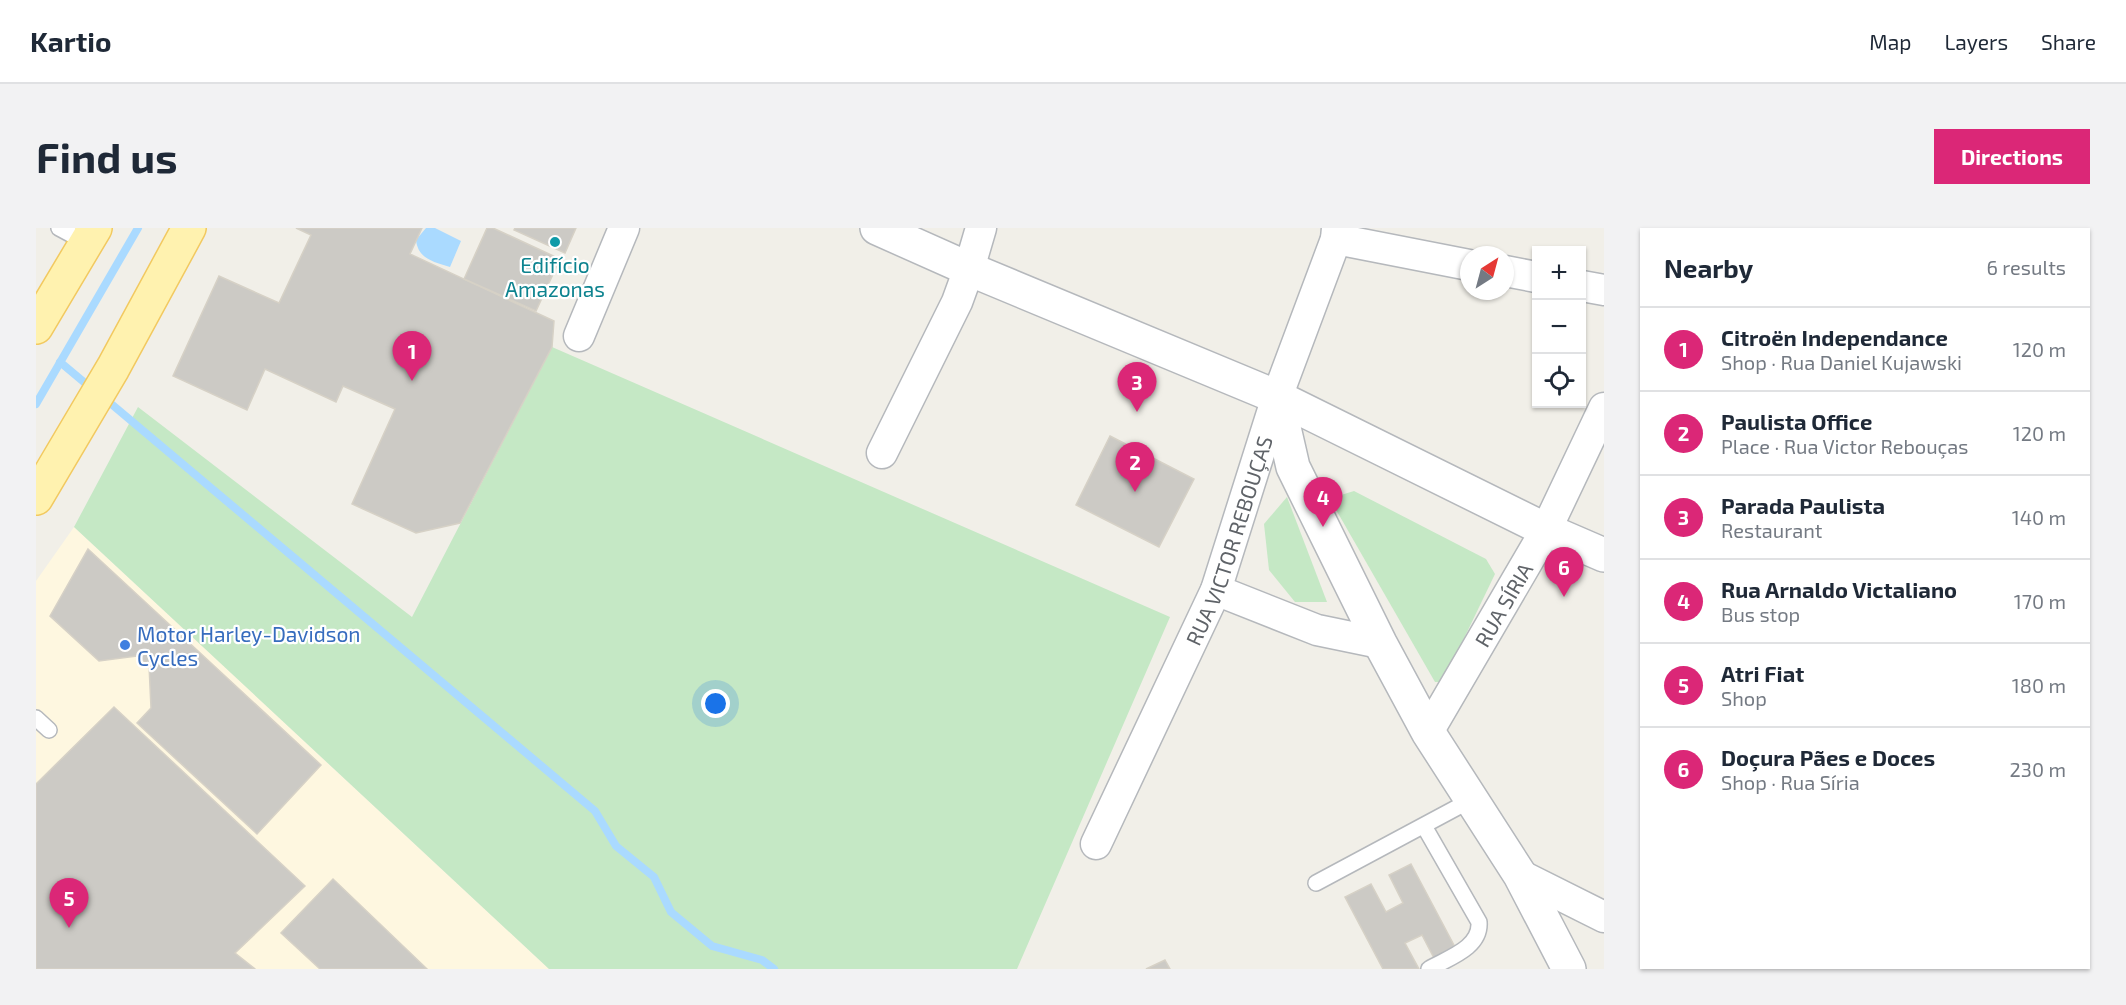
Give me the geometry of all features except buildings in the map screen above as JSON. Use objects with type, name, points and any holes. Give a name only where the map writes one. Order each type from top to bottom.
[{"type":"main road","points":[[36,498],[113,368],[189,228]]},
{"type":"main road","points":[[37,322],[80,233]]},
{"type":"street","points":[[579,336],[624,228]]},
{"type":"street","points":[[877,228],[969,270],[1277,397],[1546,530],[1604,555]]},
{"type":"street","points":[[882,453],[957,302],[981,228]]},
{"type":"street","points":[[1337,234],[1460,263]]},
{"type":"street","name":"RUA VICTOR REBOUÇAS","points":[[1096,844],[1216,590],[1277,397],[1337,234]]},
{"type":"street","points":[[1514,273],[1532,276]]},
{"type":"street","points":[[1586,287],[1604,290]]},
{"type":"street","points":[[1277,397],[1293,467],[1380,643],[1428,732],[1520,875],[1569,969]]},
{"type":"street","name":"RUA SÍRIA","points":[[1428,732],[1546,530],[1604,408]]},
{"type":"street","points":[[1216,590],[1317,630],[1380,643]]},
{"type":"street","points":[[1520,875],[1604,917]]},
{"type":"lane","points":[[36,718],[49,730]]},
{"type":"lane","points":[[1316,883],[1471,800]]},
{"type":"lane","points":[[1424,826],[1479,922],[1476,939],[1467,948],[1429,969]]},
{"type":"shaded area","points":[[74,527],[549,969],[36,969],[36,581]]},
{"type":"green space","points":[[552,347],[1170,617],[1017,969],[549,969],[74,527],[138,407],[412,617]]},
{"type":"green space","points":[[1354,491],[1486,559],[1495,574],[1443,682],[1435,682],[1335,508],[1341,495]]},
{"type":"green space","points":[[1287,497],[1327,602],[1295,602],[1269,570],[1264,524]]},
{"type":"water","points":[[426,228],[435,228],[461,241],[450,267],[428,259],[420,252],[416,240]]},
{"type":"waterway","points":[[36,404],[138,228]]},
{"type":"waterway","points":[[60,362],[91,388]]},
{"type":"waterway","points":[[103,397],[595,811],[616,846],[654,877],[671,912],[712,946],[762,960],[774,969]]},
{"type":"place","name":"Edifício Amazonas","points":[[555,242]]},
{"type":"place","name":"Citroën Independance","points":[[412,381]]},
{"type":"place","name":"Parada Paulista","points":[[1137,412]]},
{"type":"place","name":"Paulista Office","points":[[1135,492]]},
{"type":"place","name":"Rua Arnaldo Victaliano","points":[[1323,527]]},
{"type":"place","name":"Doçura Pães e Doces","points":[[1564,597]]},
{"type":"place","name":"Motor Harley-Davidson Cycles","points":[[125,645]]},
{"type":"place","name":"Atri Fiat","points":[[69,928]]}]
